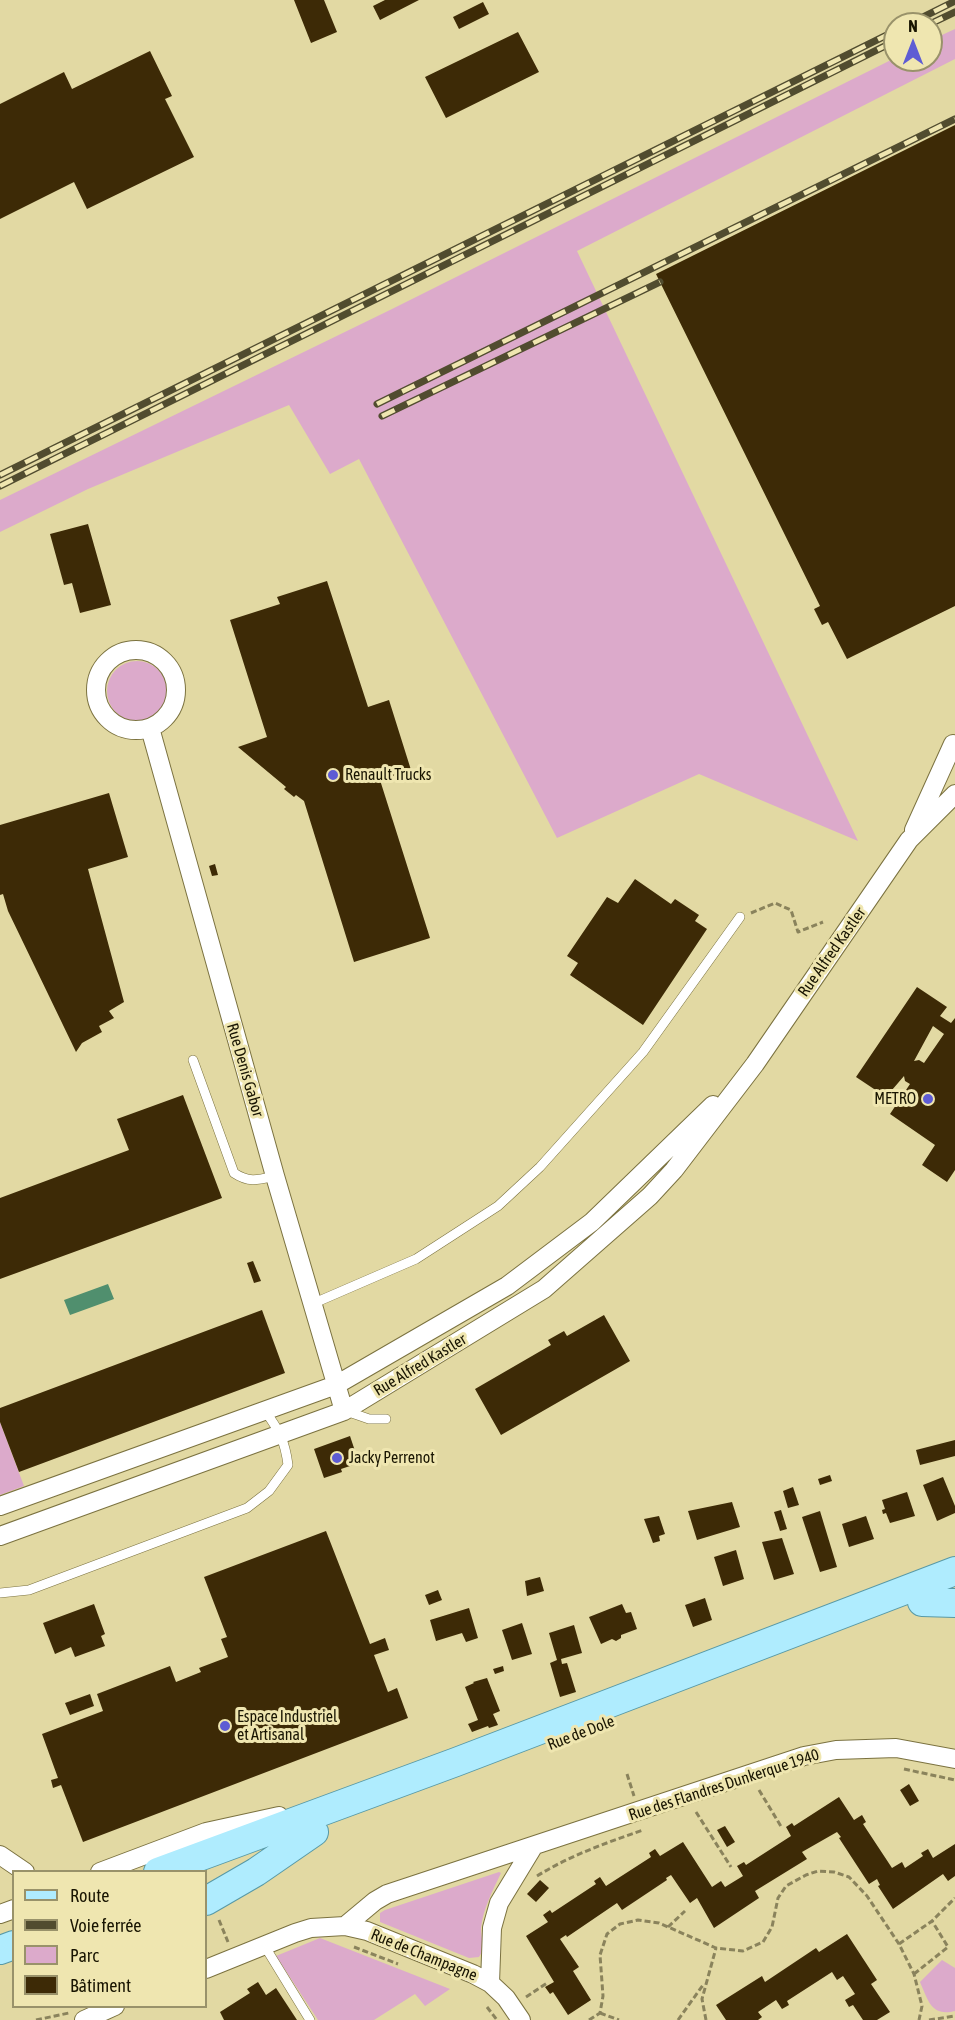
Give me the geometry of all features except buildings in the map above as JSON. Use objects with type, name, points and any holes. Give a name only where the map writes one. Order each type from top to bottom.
[{"type":"main road","name":"Rue de Dole","points":[[163,1870],[527,1735],[955,1571]]},
{"type":"main road","name":"Rue de Dole","points":[[207,1872],[542,1748],[955,1589]]},
{"type":"main road","points":[[922,1602],[955,1603]]},
{"type":"main road","points":[[216,1908],[256,1872],[314,1832]]},
{"type":"street","points":[[137,649],[150,652],[163,659],[176,683],[176,697],[171,710],[162,721],[150,728],[128,730],[116,726],[99,708],[96,682],[101,669],[110,658],[123,651],[137,649]]},
{"type":"street","name":"Rue Denis Gabor","points":[[150,728],[275,1176],[344,1411]]},
{"type":"street","name":"Rue Alfred Kastler","points":[[0,1536],[344,1411],[544,1289],[650,1196],[674,1170],[755,1064],[909,840],[953,744]]},
{"type":"street","name":"Rue Alfred Kastler","points":[[909,840],[955,794]]},
{"type":"street","name":"Rue Alfred Kastler","points":[[0,1506],[336,1385],[507,1286],[592,1222],[755,1064]]},
{"type":"street","name":"Rue des Flandres Dunkerque 1940","points":[[345,1926],[387,1894],[804,1756],[836,1750],[896,1748],[955,1759]]},
{"type":"street","name":"Rue de Dole","points":[[105,1870],[206,1832],[357,1798]]},
{"type":"street","points":[[490,1983],[492,1928],[499,1903],[533,1846]]},
{"type":"street","points":[[0,1855],[23,1870]]},
{"type":"street","points":[[207,1969],[311,1928],[345,1926]]},
{"type":"street","name":"Rue de Champagne","points":[[345,1926],[367,1931],[407,1946],[490,1983],[506,1998],[521,2020]]},
{"type":"street","points":[[79,2016],[111,2008]]},
{"type":"lane","points":[[312,1304],[416,1259],[498,1206],[540,1167],[643,1052],[740,917]]},
{"type":"lane","points":[[193,1060],[234,1173],[244,1180],[256,1181],[275,1176]]},
{"type":"lane","points":[[0,1593],[29,1590],[248,1508],[269,1491],[288,1466],[281,1432],[265,1411]]},
{"type":"lane","points":[[344,1411],[369,1419],[386,1419]]},
{"type":"lane","points":[[264,1945],[310,2020]]},
{"type":"path","points":[[740,917],[775,903],[791,910],[798,932],[824,922]]},
{"type":"path","points":[[368,1449],[373,1461]]},
{"type":"path","points":[[904,1769],[955,1780]]},
{"type":"path","points":[[749,1794],[759,1790],[782,1828]]},
{"type":"path","points":[[686,1815],[696,1812],[731,1867]]},
{"type":"path","points":[[535,1877],[586,1849],[645,1829]]},
{"type":"path","points":[[588,2020],[600,2013],[603,1996],[600,1955],[607,1934],[620,1924],[638,1920],[659,1923],[716,1948],[743,1951],[763,1942],[772,1927],[778,1898],[786,1886],[818,1871],[834,1872],[849,1877],[867,1896],[899,1944],[914,1974],[922,2006],[919,2020]]},
{"type":"path","points":[[899,1944],[932,1921],[955,1898]]},
{"type":"path","points":[[216,1908],[234,1957]]},
{"type":"path","points":[[668,1926],[685,1911]]},
{"type":"path","points":[[914,1974],[948,1947],[932,1921]]},
{"type":"path","points":[[350,1946],[406,1967]]},
{"type":"path","points":[[706,2020],[702,1999],[716,1948]]},
{"type":"path","points":[[678,2020],[705,1982]]},
{"type":"path","points":[[524,1998],[547,1983]]},
{"type":"path","points":[[486,2004],[497,2020]]},
{"type":"path","points":[[600,2013],[619,2020]]},
{"type":"path","points":[[36,2020],[79,2016]]},
{"type":"path","points":[[929,2020],[955,2016]]},
{"type":"green space","points":[[955,29],[955,59],[943,65],[943,34]]},
{"type":"green space","points":[[883,64],[883,72],[929,72],[577,251],[858,841],[699,774],[557,838],[359,459],[330,474],[289,405],[88,489],[0,532],[0,500],[390,310]]},
{"type":"green space","points":[[131,661],[143,661],[154,666],[162,674],[167,691],[165,703],[154,716],[143,721],[131,721],[120,716],[112,708],[107,697],[107,685],[112,674],[120,666]]},
{"type":"green space","points":[[0,1422],[24,1486],[0,1495]]},
{"type":"green space","points":[[501,1873],[482,1921],[483,1947],[479,1957],[469,1958],[380,1922],[380,1913],[385,1910]]},
{"type":"green space","points":[[320,1938],[450,1989],[425,2006],[415,1994],[374,2020],[318,2020],[276,1956]]},
{"type":"green space","points":[[942,1960],[955,1968],[955,2011],[941,2012],[931,2006],[920,1982]]},
{"type":"shaded area","points":[[108,1284],[114,1299],[70,1315],[64,1300]]},
{"type":"railway","points":[[933,12],[955,1]]},
{"type":"railway","points":[[943,18],[955,12]]},
{"type":"railway","points":[[0,475],[883,37]]},
{"type":"railway","points":[[0,486],[883,47]]},
{"type":"railway","points":[[377,404],[955,119]]},
{"type":"railway","points":[[382,416],[660,282]]},
{"type":"place","name":"Renault Trucks","points":[[333,775]]},
{"type":"place","name":"METRO","points":[[928,1099]]},
{"type":"place","name":"Jacky Perrenot","points":[[337,1458]]},
{"type":"place","name":"Espace Industriel et Artisanal","points":[[225,1726]]}]
